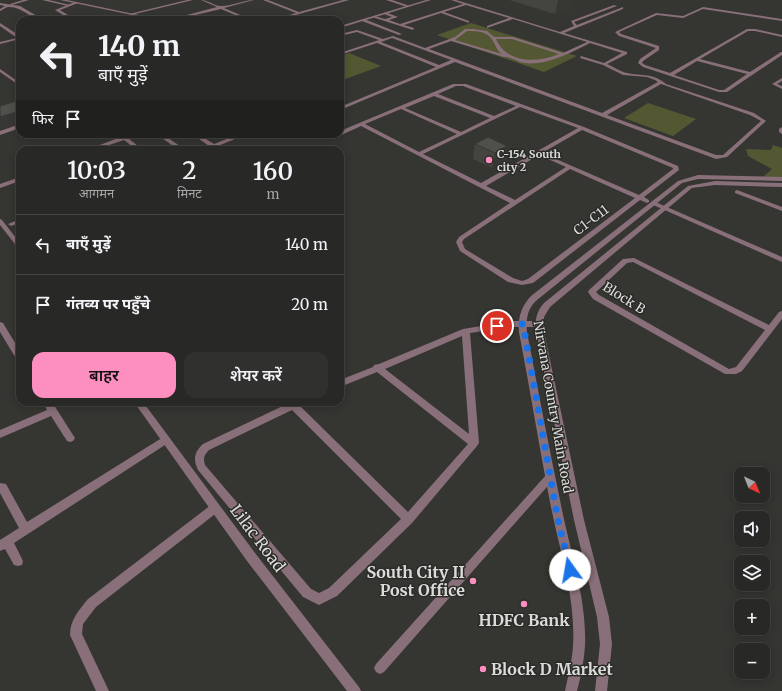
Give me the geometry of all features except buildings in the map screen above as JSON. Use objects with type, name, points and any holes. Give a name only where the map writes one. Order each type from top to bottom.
[{"type":"street","points":[[0,10],[5,5],[18,0]]},
{"type":"street","points":[[5,5],[27,0]]},
{"type":"street","points":[[44,0],[121,16]]},
{"type":"street","points":[[62,0],[141,16]]},
{"type":"street","points":[[131,14],[191,0]]},
{"type":"street","points":[[203,0],[240,16]]},
{"type":"street","points":[[187,16],[252,0]]},
{"type":"street","points":[[265,0],[299,13]]},
{"type":"street","points":[[324,0],[334,4]]},
{"type":"street","points":[[288,16],[346,0]]},
{"type":"street","points":[[388,0],[408,6]]},
{"type":"street","points":[[344,26],[429,0]]},
{"type":"street","points":[[453,0],[626,53],[604,64]]},
{"type":"street","points":[[67,16],[57,10],[67,5],[76,3]]},
{"type":"street","points":[[401,25],[466,4]]},
{"type":"street","points":[[5,5],[18,6],[35,16]]},
{"type":"street","points":[[560,33],[622,8],[622,6],[612,6],[572,22],[576,26]]},
{"type":"street","points":[[782,20],[703,8],[683,17],[657,14],[616,32],[620,35],[658,47],[658,49],[641,60],[640,63],[644,66],[719,91],[725,91],[782,53]]},
{"type":"street","points":[[440,12],[468,22]]},
{"type":"street","points":[[385,14],[396,17],[386,20]]},
{"type":"street","points":[[344,53],[414,29],[374,17]]},
{"type":"street","points":[[488,27],[513,18]]},
{"type":"street","points":[[363,20],[400,34]]},
{"type":"street","points":[[0,24],[16,35]]},
{"type":"street","points":[[426,49],[452,40],[466,30],[480,31],[491,35],[502,52],[531,63],[541,62],[590,42]]},
{"type":"street","points":[[670,75],[749,30],[782,36]]},
{"type":"street","points":[[344,34],[357,31],[383,40]]},
{"type":"street","points":[[392,36],[721,158],[764,121],[752,114],[660,83],[661,81],[652,77],[625,74],[604,64],[581,57]]},
{"type":"street","points":[[493,38],[512,38],[562,54]]},
{"type":"street","points":[[0,43],[16,39]]},
{"type":"street","points":[[12,40],[16,43]]},
{"type":"street","points":[[452,40],[503,56],[510,56]]},
{"type":"street","points":[[377,42],[440,66]]},
{"type":"street","points":[[696,59],[751,74]]},
{"type":"street","points":[[344,107],[455,60]]},
{"type":"street","points":[[0,70],[16,82]]},
{"type":"street","points":[[782,79],[774,84],[782,88]]},
{"type":"street","points":[[604,115],[660,83]]},
{"type":"street","points":[[344,132],[455,85],[464,85],[582,128]]},
{"type":"street","points":[[434,94],[494,118]]},
{"type":"street","points":[[419,154],[521,105]]},
{"type":"street","points":[[400,107],[462,134]]},
{"type":"street","points":[[360,124],[515,203],[570,167]]},
{"type":"street","points":[[0,133],[16,127]]},
{"type":"street","points":[[481,186],[582,128]]},
{"type":"street","name":"C1-C11","points":[[515,203],[462,238],[459,242],[462,250],[511,280],[522,283],[530,281],[676,170],[676,167],[671,164],[582,128]]},
{"type":"street","points":[[101,146],[125,138],[135,146]]},
{"type":"street","points":[[166,138],[177,146]]},
{"type":"street","points":[[201,138],[213,146],[234,138]]},
{"type":"street","points":[[538,153],[782,260]]},
{"type":"street","name":"Nirvana Country Main Road","points":[[571,691],[579,644],[579,614],[550,477],[523,324],[525,308],[534,298],[650,202],[674,186],[688,179],[710,177],[782,179]]},
{"type":"street","points":[[0,186],[16,180]]},
{"type":"street","name":"Nirvana Country Main Road","points":[[600,691],[606,644],[603,617],[579,520],[538,324],[540,313],[547,305],[685,190],[696,185],[715,183],[782,185]]},
{"type":"street","points":[[737,192],[782,209]]},
{"type":"street","points":[[0,221],[16,242]]},
{"type":"street","points":[[11,224],[16,222]]},
{"type":"street","name":"Block B","points":[[770,329],[634,260],[625,261],[592,292],[596,298],[728,372],[736,372],[739,369],[782,314]]},
{"type":"street","points":[[344,382],[377,367],[466,331],[523,324],[538,324]]},
{"type":"street","points":[[0,325],[16,351]]},
{"type":"street","points":[[290,406],[206,448],[201,451],[199,460],[202,467],[306,593],[319,599],[333,592],[408,518],[474,444],[466,331]]},
{"type":"street","points":[[377,367],[474,444]]},
{"type":"street","points":[[50,406],[70,438]]},
{"type":"street","name":"Lilac Road","points":[[141,406],[215,508],[355,691]]},
{"type":"street","points":[[299,406],[408,518]]},
{"type":"street","points":[[0,434],[53,411]]},
{"type":"street","points":[[18,561],[4,544],[165,440]]},
{"type":"street","points":[[380,668],[550,477]]},
{"type":"street","points":[[2,487],[26,530]]},
{"type":"street","points":[[103,691],[76,636],[75,626],[80,617],[92,603],[215,508]]},
{"type":"green space","points":[[471,23],[577,56],[544,72],[437,35]]},
{"type":"green space","points":[[349,53],[381,66],[344,80],[344,55]]},
{"type":"green space","points":[[648,103],[696,119],[673,136],[624,118]]},
{"type":"green space","points":[[773,145],[782,148],[782,177],[763,177],[772,169],[748,156],[746,149],[771,150]]},
{"type":"place","name":"C-154 South city 2","points":[[489,160]]},
{"type":"place","name":"South City II Post Office","points":[[473,581]]},
{"type":"place","name":"HDFC Bank","points":[[524,604]]},
{"type":"place","name":"Block D Market","points":[[483,669]]},
{"type":"route","points":[[497,326],[523,324],[523,332],[558,520],[570,570]]}]
